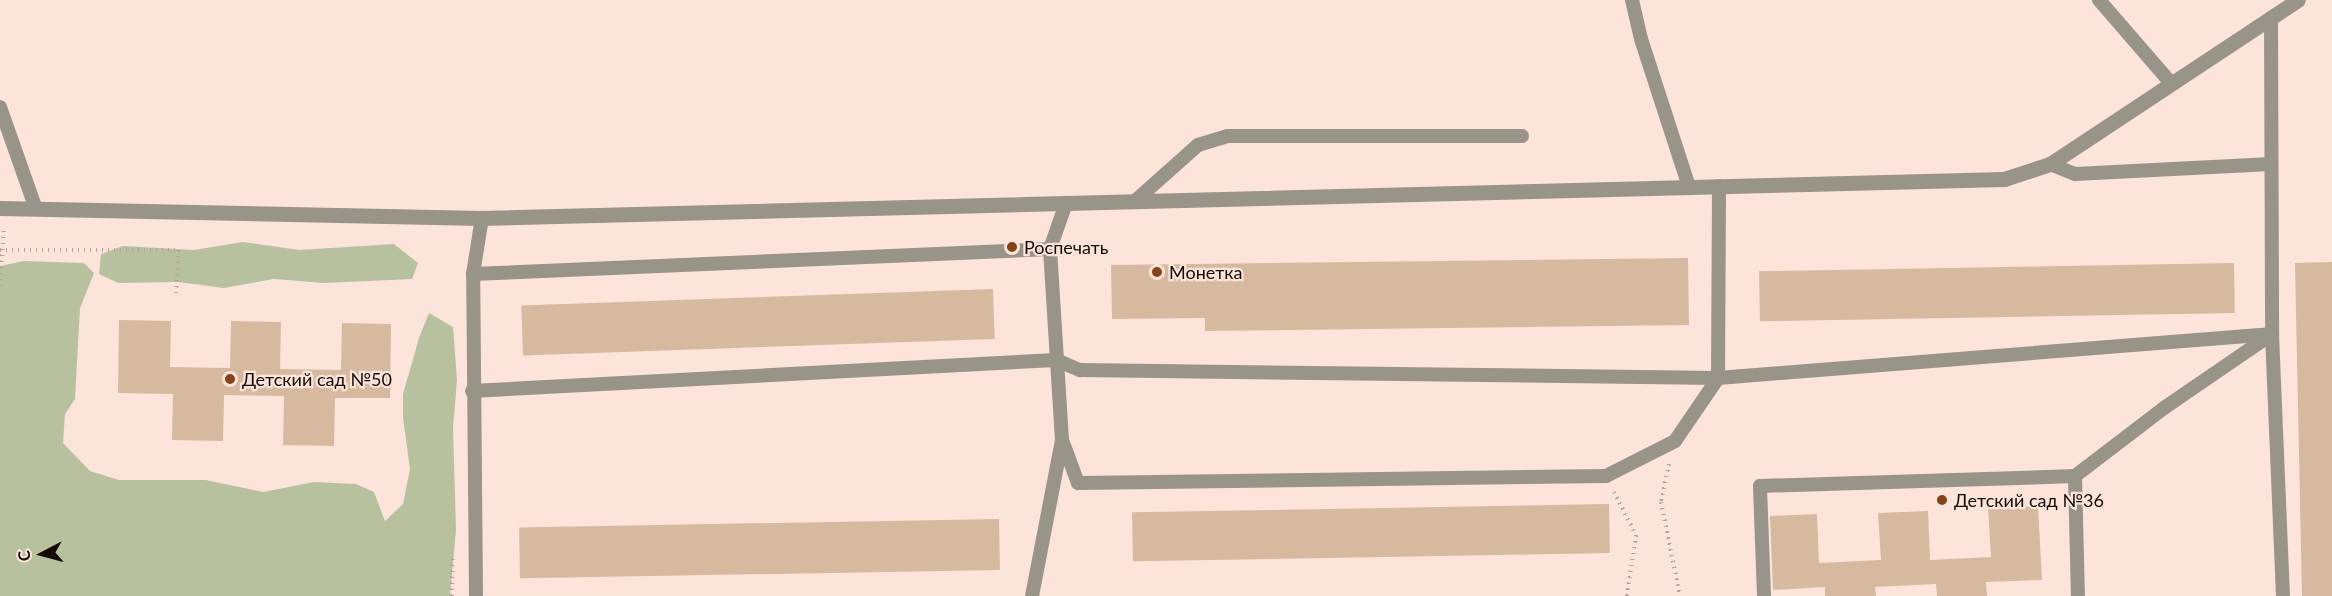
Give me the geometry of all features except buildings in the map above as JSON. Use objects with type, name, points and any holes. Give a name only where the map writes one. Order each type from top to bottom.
[{"type":"street","points":[[3,208],[482,218],[2004,179],[2050,164],[2170,82],[2298,0]]},
{"type":"lane","points":[[1632,0],[1641,39],[1689,187]]},
{"type":"lane","points":[[2099,0],[2170,82]]},
{"type":"lane","points":[[2271,18],[2272,334],[2283,596]]},
{"type":"lane","points":[[0,107],[36,208]]},
{"type":"lane","points":[[1134,202],[1198,145],[1228,136],[1522,136]]},
{"type":"lane","points":[[2050,164],[2075,174],[2271,164]]},
{"type":"lane","points":[[1062,440],[1078,483],[1606,476],[1675,441],[1718,378],[1719,186]]},
{"type":"lane","points":[[1032,596],[1062,440],[1050,249],[1066,203]]},
{"type":"lane","points":[[476,596],[472,391],[473,274],[482,218]]},
{"type":"lane","points":[[473,274],[1050,249]]},
{"type":"lane","points":[[472,391],[1056,360],[1080,370],[1718,378],[2272,334]]},
{"type":"lane","points":[[1764,596],[1760,486],[2075,476],[2164,408],[2272,334]]},
{"type":"lane","points":[[2075,476],[2078,596]]},
{"type":"path","points":[[0,286],[3,208]]},
{"type":"path","points":[[1,250],[178,250],[176,293]]},
{"type":"path","points":[[1675,441],[1661,502],[1680,596]]},
{"type":"path","points":[[1606,476],[1636,535],[1628,596]]},
{"type":"green space","points":[[243,242],[299,250],[394,244],[418,263],[412,279],[324,283],[274,279],[224,288],[178,282],[118,283],[99,274],[101,254],[123,246],[194,250]]},
{"type":"green space","points":[[24,261],[84,263],[94,273],[80,308],[75,399],[65,414],[63,443],[90,471],[119,480],[206,480],[263,492],[314,482],[356,484],[374,492],[385,521],[403,504],[410,469],[403,418],[403,394],[419,338],[429,313],[453,327],[457,380],[453,428],[456,530],[450,596],[0,596],[0,266]]},
{"type":"place","name":"Роспечать","points":[[1012,247]]},
{"type":"place","name":"Монетка","points":[[1157,272]]},
{"type":"place","name":"Детский сад №50","points":[[230,379]]},
{"type":"place","name":"Детский сад №36","points":[[1942,500]]}]
